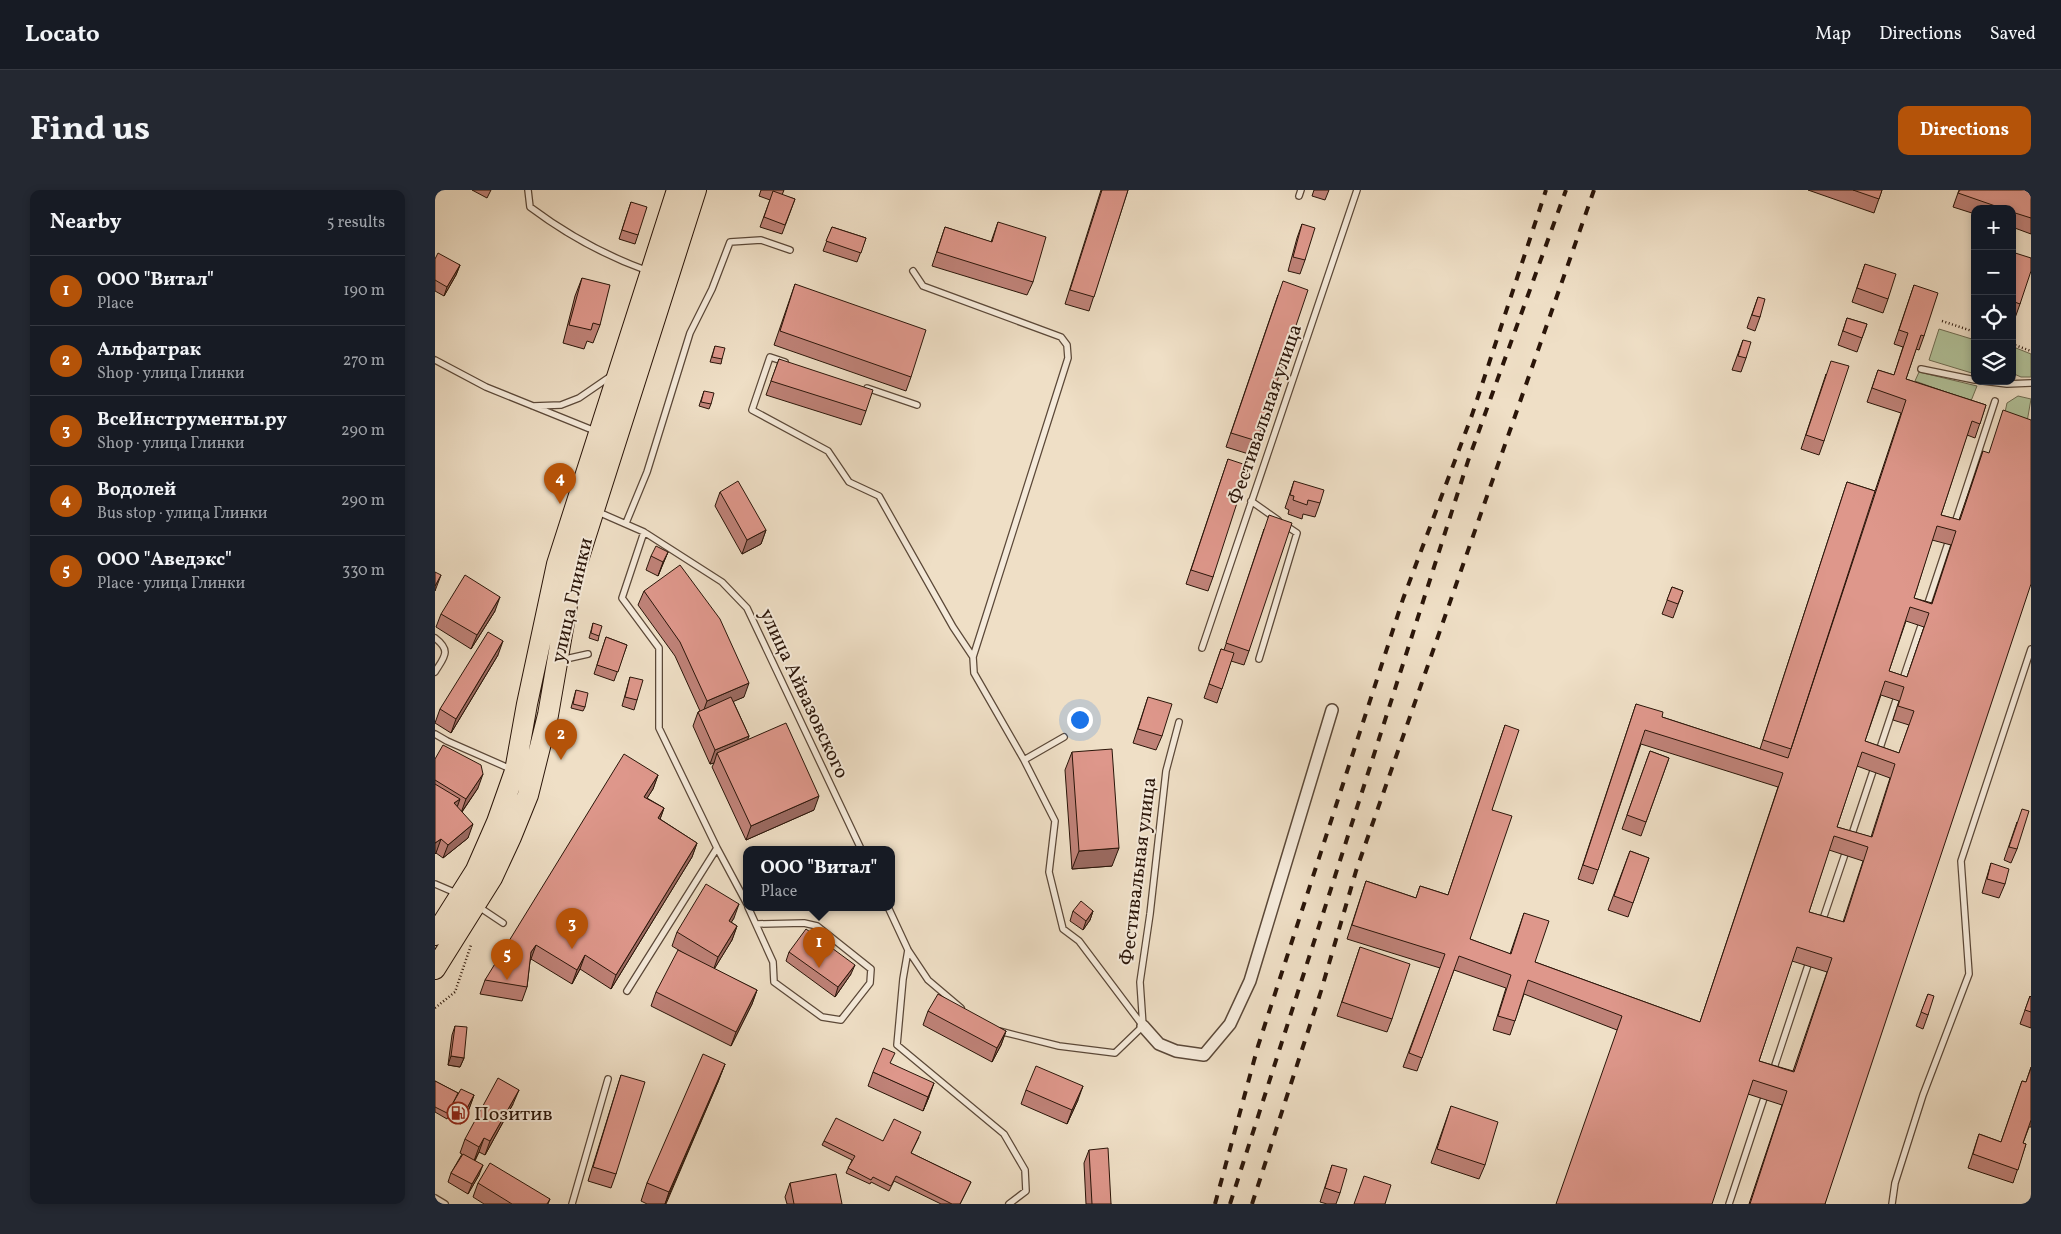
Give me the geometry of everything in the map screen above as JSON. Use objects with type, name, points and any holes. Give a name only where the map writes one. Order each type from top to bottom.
[{"type":"highway","name":"улица Глинки","points":[[435,935],[468,900],[511,838],[528,795],[547,715],[571,582],[593,510],[620,369],[696,190]]},
{"type":"highway","name":"улица Глинки","points":[[435,969],[468,900],[476,870],[497,822],[515,771],[527,704],[557,564],[608,436],[660,275],[675,192]]},
{"type":"street","points":[[1143,1026],[1159,1044],[1176,1052],[1204,1055],[1230,1024],[1250,981],[1332,710]]},
{"type":"lane","points":[[528,190],[530,207],[552,223],[614,258],[660,275]]},
{"type":"lane","name":"Фестивальная улица","points":[[1202,648],[1357,190]]},
{"type":"lane","points":[[627,523],[647,472],[690,333],[712,289],[730,242],[761,240],[790,250]]},
{"type":"lane","points":[[913,271],[923,286],[1061,337],[1067,345],[1068,358],[973,657],[974,673],[1024,760],[1055,821],[1049,872],[1063,929],[1079,941],[1143,1026],[1115,1054],[1059,1046],[1004,1033],[995,1029]]},
{"type":"lane","points":[[789,363],[771,357],[753,410],[828,451],[849,482],[879,496],[953,627],[973,657]]},
{"type":"lane","points":[[435,360],[486,387],[608,436]]},
{"type":"lane","points":[[530,406],[561,405],[579,398],[620,369]]},
{"type":"lane","points":[[1921,369],[1971,379]]},
{"type":"lane","points":[[2016,384],[2031,383]]},
{"type":"lane","points":[[862,387],[917,404]]},
{"type":"lane","points":[[1820,930],[1995,401]]},
{"type":"lane","points":[[1251,501],[1297,533],[1259,659]]},
{"type":"lane","name":"улица Айвазовского","points":[[593,510],[627,523],[644,532],[722,582],[747,608],[860,846]]},
{"type":"lane","points":[[644,532],[622,598],[659,648],[659,728],[743,897]]},
{"type":"lane","points":[[435,638],[443,644],[446,650],[445,656],[435,672]]},
{"type":"lane","points":[[1892,1204],[1895,1183],[1923,1095],[1969,974],[1961,861],[2031,649]]},
{"type":"lane","points":[[557,661],[588,654]]},
{"type":"lane","name":"Фестивальная улица","points":[[1143,1026],[1140,982],[1150,914],[1165,770],[1179,722]]},
{"type":"lane","points":[[435,734],[455,745],[515,771]]},
{"type":"lane","points":[[1024,760],[1064,737]]},
{"type":"lane","points":[[627,991],[717,848]]},
{"type":"lane","points":[[435,884],[468,900],[503,923]]},
{"type":"lane","points":[[750,911],[773,962],[774,982],[822,1017],[841,1020],[869,983],[871,969],[817,926],[804,923],[757,924]]},
{"type":"lane","points":[[890,911],[909,950],[928,980],[964,1010]]},
{"type":"lane","points":[[1729,1204],[1813,949]]},
{"type":"lane","points":[[909,950],[903,979],[897,1045],[1003,1134],[1025,1170],[1027,1192],[1009,1204]]},
{"type":"lane","points":[[572,1204],[608,1079]]},
{"type":"lane","points":[[435,1198],[445,1204]]},
{"type":"path","points":[[1942,321],[1971,331]]},
{"type":"path","points":[[2016,345],[2031,350]]},
{"type":"path","points":[[435,1008],[455,992],[472,940]]},
{"type":"green space","points":[[1939,329],[1971,339],[1971,373],[1929,360]]},
{"type":"green space","points":[[2016,348],[2031,354],[2031,377],[2016,375]]},
{"type":"green space","points":[[1919,372],[1977,386],[1971,401],[1915,381]]},
{"type":"green space","points":[[2018,396],[2031,399],[2027,422],[2004,417],[2007,403]]},
{"type":"building","points":[[1102,190],[1128,190],[1094,297],[1070,290]]},
{"type":"building","points":[[1853,190],[1882,190],[1879,199]]},
{"type":"building","points":[[1960,190],[2031,190],[2031,218],[2016,213],[2016,205],[1992,205],[1958,193]]},
{"type":"building","points":[[773,191],[795,199],[785,225],[764,217]]},
{"type":"building","points":[[631,202],[647,207],[638,235],[622,230]]},
{"type":"building","points":[[998,222],[1046,237],[1033,282],[937,252],[945,227],[992,242]]},
{"type":"building","points":[[1302,224],[1315,228],[1305,260],[1293,257]]},
{"type":"building","points":[[832,227],[866,238],[861,253],[826,241]]},
{"type":"building","points":[[438,253],[460,265],[447,287],[435,280],[435,259]]},
{"type":"building","points":[[2016,253],[2031,258],[2031,271],[2020,304],[2016,302]]},
{"type":"building","points":[[1865,264],[1896,274],[1888,299],[1857,288]]},
{"type":"building","points":[[582,278],[610,285],[600,325],[593,323],[591,330],[569,325]]},
{"type":"building","points":[[1283,281],[1308,290],[1257,441],[1231,433]]},
{"type":"building","points":[[795,284],[926,330],[911,377],[780,331]]},
{"type":"building","points":[[1914,285],[1938,293],[1924,336],[1921,335],[1906,379],[1986,405],[1980,424],[1972,421],[1941,515],[1960,520],[1983,451],[1989,453],[2003,410],[2031,420],[2031,584],[1825,1204],[1750,1204],[1787,1091],[1753,1080],[1712,1204],[1556,1204],[1622,1016],[1528,980],[1515,1021],[1498,1016],[1511,975],[1459,956],[1422,1058],[1409,1053],[1445,954],[1352,925],[1366,881],[1416,898],[1420,886],[1448,895],[1505,725],[1519,730],[1492,810],[1512,816],[1470,939],[1511,954],[1524,913],[1549,921],[1535,962],[1700,1022],[1783,773],[1645,730],[1598,870],[1583,865],[1636,704],[1663,712],[1662,717],[1788,758],[1906,400],[1872,388],[1878,370],[1894,375],[1908,333],[1899,330]],"holes":[[[1937,526],[1956,531],[1932,604],[1914,598]],[[1910,607],[1929,613],[1907,677],[1889,671]],[[1885,681],[1904,687],[1898,706],[1914,711],[1899,753],[1865,741]],[[1862,752],[1895,764],[1872,837],[1837,827]],[[1834,836],[1868,847],[1844,922],[1809,912]],[[1797,947],[1832,958],[1794,1072],[1759,1061]]]},
{"type":"building","points":[[1758,297],[1765,299],[1760,317],[1752,315]]},
{"type":"building","points":[[1847,318],[1867,324],[1862,338],[1843,331]]},
{"type":"building","points":[[1743,340],[1751,342],[1746,358],[1738,356]]},
{"type":"building","points":[[715,346],[725,348],[722,359],[712,357]]},
{"type":"building","points":[[779,359],[873,390],[866,411],[771,381]]},
{"type":"building","points":[[1831,361],[1849,366],[1824,441],[1806,435]]},
{"type":"building","points":[[704,391],[714,393],[711,404],[701,402]]},
{"type":"building","points":[[1228,459],[1249,466],[1213,577],[1191,570]]},
{"type":"building","points":[[738,481],[766,530],[747,540],[720,492]]},
{"type":"building","points":[[1294,481],[1324,490],[1320,503],[1308,500],[1307,505],[1293,500],[1294,496],[1290,495]]},
{"type":"building","points":[[1847,482],[1875,491],[1791,749],[1763,740]]},
{"type":"building","points":[[1269,515],[1292,523],[1249,651],[1226,643]]},
{"type":"building","points":[[656,546],[668,552],[663,562],[651,556]]},
{"type":"building","points":[[680,565],[720,619],[749,683],[707,701],[680,642],[644,591]]},
{"type":"building","points":[[435,572],[441,575],[435,586]]},
{"type":"building","points":[[465,575],[500,597],[477,635],[441,614]]},
{"type":"building","points":[[1672,587],[1683,591],[1678,604],[1667,600]]},
{"type":"building","points":[[593,623],[602,626],[599,636],[591,633]]},
{"type":"building","points":[[488,632],[503,641],[456,719],[440,709]]},
{"type":"building","points":[[606,637],[627,645],[618,672],[597,665]]},
{"type":"building","points":[[1221,649],[1234,653],[1222,689],[1209,684]]},
{"type":"building","points":[[630,677],[643,680],[637,700],[625,697]]},
{"type":"building","points":[[576,690],[588,693],[585,707],[573,704]]},
{"type":"building","points":[[731,697],[749,736],[715,750],[698,712]]},
{"type":"building","points":[[1148,697],[1172,704],[1162,736],[1138,729]]},
{"type":"building","points":[[786,723],[819,796],[751,826],[717,753]]},
{"type":"building","points":[[443,745],[481,765],[483,774],[466,799],[435,780],[435,759]]},
{"type":"building","points":[[1112,749],[1119,848],[1079,851],[1072,752]]},
{"type":"building","points":[[1650,751],[1669,758],[1646,822],[1627,815]]},
{"type":"building","points":[[624,754],[658,775],[644,797],[664,808],[658,818],[697,843],[616,975],[585,955],[577,970],[536,945],[531,952],[527,987],[485,980]]},
{"type":"building","points":[[435,784],[460,799],[454,803],[473,824],[448,845],[441,839],[435,843]]},
{"type":"building","points":[[2022,809],[2029,811],[2017,849],[2009,847]]},
{"type":"building","points":[[1630,851],[1649,858],[1633,903],[1614,896]]},
{"type":"building","points":[[1991,863],[2009,869],[2005,884],[1987,879]]},
{"type":"building","points":[[706,884],[739,904],[729,921],[737,926],[718,957],[677,932]]},
{"type":"building","points":[[1081,901],[1093,911],[1086,921],[1073,911]]},
{"type":"building","points":[[806,929],[855,965],[838,987],[789,952]]},
{"type":"building","points":[[1360,947],[1410,964],[1392,1019],[1342,1002]]},
{"type":"building","points":[[678,950],[757,990],[736,1032],[656,992]]},
{"type":"building","points":[[938,994],[1006,1031],[997,1048],[928,1011]]},
{"type":"building","points":[[1928,994],[1934,996],[1928,1015],[1921,1012]]},
{"type":"building","points":[[2031,997],[2031,1012],[2025,1010]]},
{"type":"building","points":[[455,1026],[467,1027],[464,1058],[451,1056]]},
{"type":"building","points":[[883,1048],[895,1053],[890,1063],[934,1083],[928,1097],[873,1072]]},
{"type":"building","points":[[703,1054],[725,1064],[669,1192],[647,1183]]},
{"type":"building","points":[[1036,1066],[1083,1086],[1072,1110],[1026,1090]]},
{"type":"building","points":[[2031,1068],[2031,1120],[2023,1143],[2026,1144],[2018,1170],[1973,1154],[1979,1134],[2001,1142],[2022,1081],[2026,1082]]},
{"type":"building","points":[[621,1075],[645,1082],[616,1174],[593,1167]]},
{"type":"building","points":[[498,1078],[519,1090],[490,1141],[484,1138],[479,1147],[465,1139]]},
{"type":"building","points":[[435,1081],[458,1093],[449,1114],[435,1107]]},
{"type":"building","points":[[461,1089],[474,1095],[466,1110],[453,1103]]},
{"type":"building","points":[[1451,1106],[1498,1122],[1485,1165],[1437,1149]]},
{"type":"building","points":[[836,1118],[883,1141],[894,1119],[921,1132],[911,1153],[971,1182],[960,1204],[952,1204],[896,1176],[891,1186],[873,1177],[871,1180],[848,1168],[855,1156],[824,1141]]},
{"type":"building","points":[[1108,1148],[1111,1204],[1092,1204],[1089,1150]]},
{"type":"building","points":[[463,1154],[483,1165],[472,1184],[451,1173]]},
{"type":"building","points":[[490,1163],[550,1199],[547,1204],[512,1204],[478,1183]]},
{"type":"building","points":[[1332,1165],[1347,1169],[1340,1193],[1325,1188]]},
{"type":"building","points":[[836,1174],[842,1204],[794,1204],[790,1183]]},
{"type":"building","points":[[1364,1176],[1391,1185],[1385,1204],[1354,1204]]},
{"type":"railway","points":[[1215,1204],[1258,1046],[1403,599],[1472,415],[1546,190]]},
{"type":"railway","points":[[1230,1204],[1468,461],[1566,190]]},
{"type":"railway","points":[[1252,1204],[1321,991],[1356,871],[1594,190]]},
{"type":"place","name":"Водолей","points":[[560,504]]},
{"type":"place","name":"Альфатрак","points":[[561,760]]},
{"type":"place","name":"ВсеИнструменты.ру","points":[[572,949]]},
{"type":"place","name":"ООО \"Витал\"","points":[[819,968]]},
{"type":"place","name":"ООО \"Аведэкс\"","points":[[507,980]]},
{"type":"place","name":"Позитив","points":[[458,1113]]}]
